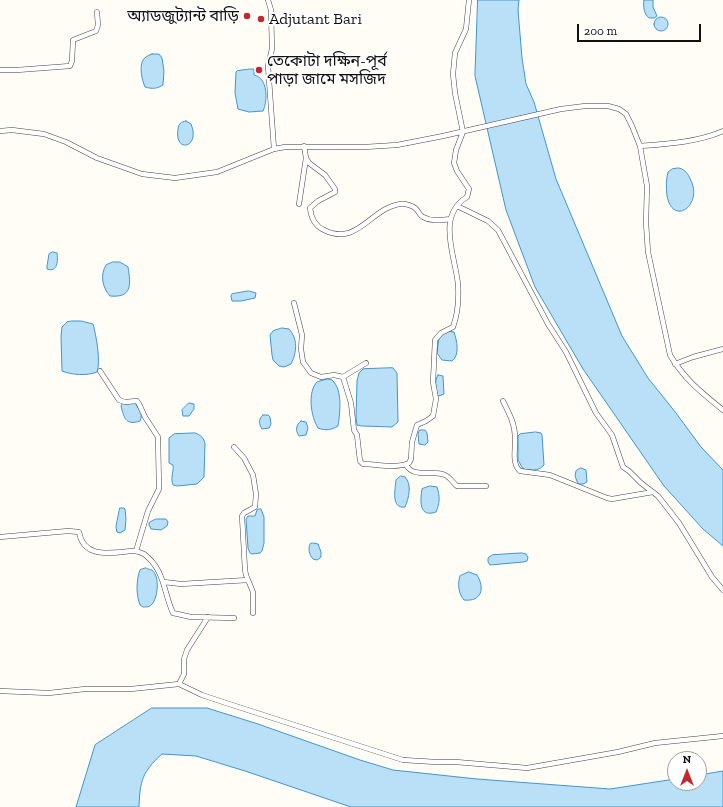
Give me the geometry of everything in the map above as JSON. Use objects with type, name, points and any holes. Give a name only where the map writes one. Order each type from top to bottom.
[{"type":"street","points":[[268,0],[272,49],[268,66],[274,149]]},
{"type":"street","points":[[343,377],[351,403],[360,461],[363,464],[406,465],[409,463],[411,459],[412,442],[417,425],[434,416],[436,398],[433,382],[435,340],[441,332],[453,327],[456,319],[458,284],[449,227],[450,219],[456,206],[467,197],[469,189],[456,171],[454,163],[456,150],[463,132],[455,93],[453,74],[455,53],[466,29],[469,0]]},
{"type":"street","points":[[0,70],[70,66],[72,61],[73,40],[96,31],[98,24],[97,12]]},
{"type":"street","points":[[0,131],[12,130],[44,134],[66,142],[97,158],[142,174],[175,178],[217,172],[274,149],[285,147],[365,147],[397,145],[585,106],[608,106],[619,109],[626,114],[640,146],[647,186],[646,223],[648,252],[670,355],[675,364],[692,385],[723,410]]},
{"type":"street","points":[[640,146],[671,144],[710,136],[723,131]]},
{"type":"street","points":[[299,204],[306,158],[304,146]]},
{"type":"street","points":[[306,158],[309,163],[325,175],[336,188],[335,192],[318,200],[310,208],[313,220],[319,228],[328,233],[339,235],[354,232],[382,211],[394,205],[403,203],[416,208],[421,217],[432,221],[450,219]]},
{"type":"street","points":[[456,206],[488,221],[498,230],[548,324],[566,352],[596,413],[612,435],[622,467],[629,471],[641,483],[658,496],[680,523],[712,576],[723,590]]},
{"type":"street","points":[[294,303],[302,336],[301,349],[303,362],[311,373],[321,377],[334,375],[343,377],[366,364]]},
{"type":"street","points":[[675,364],[693,357],[723,349]]},
{"type":"street","points":[[100,371],[119,400],[125,402],[137,401],[144,417],[158,437],[159,489],[148,511],[136,551]]},
{"type":"street","points":[[504,401],[514,425],[515,461],[517,468],[520,471],[550,475],[612,499],[653,492]]},
{"type":"street","points":[[234,447],[244,458],[253,475],[256,494],[256,507],[244,513],[242,516],[245,570],[253,592],[253,613]]},
{"type":"street","points":[[406,465],[408,469],[416,472],[443,474],[449,477],[457,486],[486,486]]},
{"type":"street","points":[[0,537],[68,531],[79,532],[83,546],[92,552],[136,551],[142,553],[152,562],[161,575],[164,582],[166,597],[173,613],[191,617],[234,618]]},
{"type":"street","points":[[164,582],[181,584],[248,580]]},
{"type":"street","points":[[178,684],[184,674],[184,660],[187,650],[208,617]]},
{"type":"street","points":[[0,691],[49,694],[86,689],[131,689],[178,684],[216,699],[403,760],[527,768],[654,744],[723,736]]},
{"type":"water","points":[[478,0],[519,0],[518,10],[522,58],[526,84],[534,102],[556,179],[622,336],[648,378],[701,447],[723,470],[723,546],[703,529],[664,486],[583,369],[535,287],[506,210],[475,76]]},
{"type":"water","points":[[644,0],[653,0],[653,7],[657,16],[654,18],[649,18],[647,16],[644,10]]},
{"type":"water","points":[[658,17],[664,17],[668,21],[668,27],[664,31],[658,31],[654,27],[654,21]]},
{"type":"water","points":[[152,54],[159,54],[162,58],[164,71],[163,85],[150,88],[145,87],[141,70],[143,60]]},
{"type":"water","points":[[254,69],[254,75],[262,80],[266,90],[266,101],[263,111],[249,112],[238,109],[235,93],[236,72]]},
{"type":"water","points":[[186,121],[191,124],[193,138],[190,143],[183,145],[178,137],[178,129],[180,123]]},
{"type":"water","points":[[679,168],[684,170],[687,174],[694,191],[693,199],[690,205],[680,211],[675,210],[670,205],[666,187],[668,172],[672,169]]},
{"type":"water","points":[[53,252],[57,253],[57,259],[55,268],[51,270],[47,269],[47,266],[49,254]]},
{"type":"water","points":[[113,262],[120,262],[128,267],[130,279],[129,285],[128,289],[123,295],[110,296],[105,289],[103,281],[104,269],[106,265]]},
{"type":"water","points":[[249,291],[256,293],[255,298],[232,301],[232,294]]},
{"type":"water","points":[[81,321],[93,324],[97,341],[97,372],[80,374],[62,371],[62,327],[67,322]]},
{"type":"water","points":[[282,328],[289,329],[294,337],[296,346],[291,364],[284,367],[279,366],[273,360],[270,335],[273,331]]},
{"type":"water","points":[[447,331],[454,332],[457,344],[457,352],[452,361],[442,360],[437,353],[439,337]]},
{"type":"water","points":[[393,368],[397,373],[398,422],[392,427],[357,425],[357,381],[359,373],[363,369]]},
{"type":"water","points":[[438,375],[443,376],[444,394],[439,396],[437,394],[436,384]]},
{"type":"water","points":[[328,379],[332,380],[338,389],[340,408],[338,426],[324,430],[318,428],[313,418],[311,398],[314,386],[317,382]]},
{"type":"water","points":[[135,403],[140,411],[141,418],[140,421],[131,422],[126,420],[124,417],[121,406],[122,404]]},
{"type":"water","points":[[189,403],[194,404],[194,409],[189,416],[183,416],[182,410]]},
{"type":"water","points":[[263,415],[268,415],[270,417],[271,424],[269,428],[262,429],[261,427],[260,420]]},
{"type":"water","points":[[301,421],[306,422],[308,428],[306,435],[299,436],[297,428]]},
{"type":"water","points":[[420,430],[425,430],[427,433],[428,442],[425,445],[419,444],[418,434]]},
{"type":"water","points":[[536,432],[541,433],[542,435],[544,465],[537,470],[523,469],[518,460],[518,436],[520,434]]},
{"type":"water","points":[[195,433],[202,437],[205,444],[204,477],[197,484],[173,485],[173,465],[169,463],[169,438],[174,434]]},
{"type":"water","points":[[581,468],[586,470],[587,482],[578,484],[575,476],[576,471]]},
{"type":"water","points":[[401,476],[405,477],[409,483],[409,495],[405,507],[398,505],[395,498],[396,480]]},
{"type":"water","points":[[430,486],[437,487],[439,500],[436,512],[426,513],[421,503],[422,489]]},
{"type":"water","points":[[120,508],[125,509],[126,519],[125,530],[120,533],[117,532],[116,527]]},
{"type":"water","points":[[261,509],[264,517],[264,543],[260,553],[252,554],[248,548],[246,519],[248,516],[255,516],[257,510]]},
{"type":"water","points":[[156,519],[166,519],[168,522],[167,526],[161,530],[151,529],[149,523]]},
{"type":"water","points":[[310,544],[318,544],[321,552],[321,557],[317,560],[313,559],[309,552]]},
{"type":"water","points":[[526,554],[528,557],[527,561],[490,565],[488,562],[488,558],[492,555]]},
{"type":"water","points":[[146,568],[155,573],[157,592],[152,604],[147,607],[143,607],[140,605],[139,601],[137,583],[140,570]]},
{"type":"water","points":[[469,572],[477,575],[481,589],[480,593],[475,599],[464,600],[459,589],[459,579],[460,576]]},
{"type":"water","points":[[152,708],[207,708],[393,770],[477,779],[610,789],[667,780],[667,791],[707,791],[707,774],[723,771],[723,807],[351,807],[196,756],[162,754],[150,766],[143,778],[140,790],[139,807],[76,807],[95,745]]},
{"type":"place","name":"অ্যাডজুট্যান্ট বাড়ি","points":[[247,16]]},
{"type":"place","name":"Adjutant Bari","points":[[261,19]]},
{"type":"place","name":"তেকোটা দক্ষিন-পূর্ব পাড়া জামে মসজিদ","points":[[259,70]]}]
